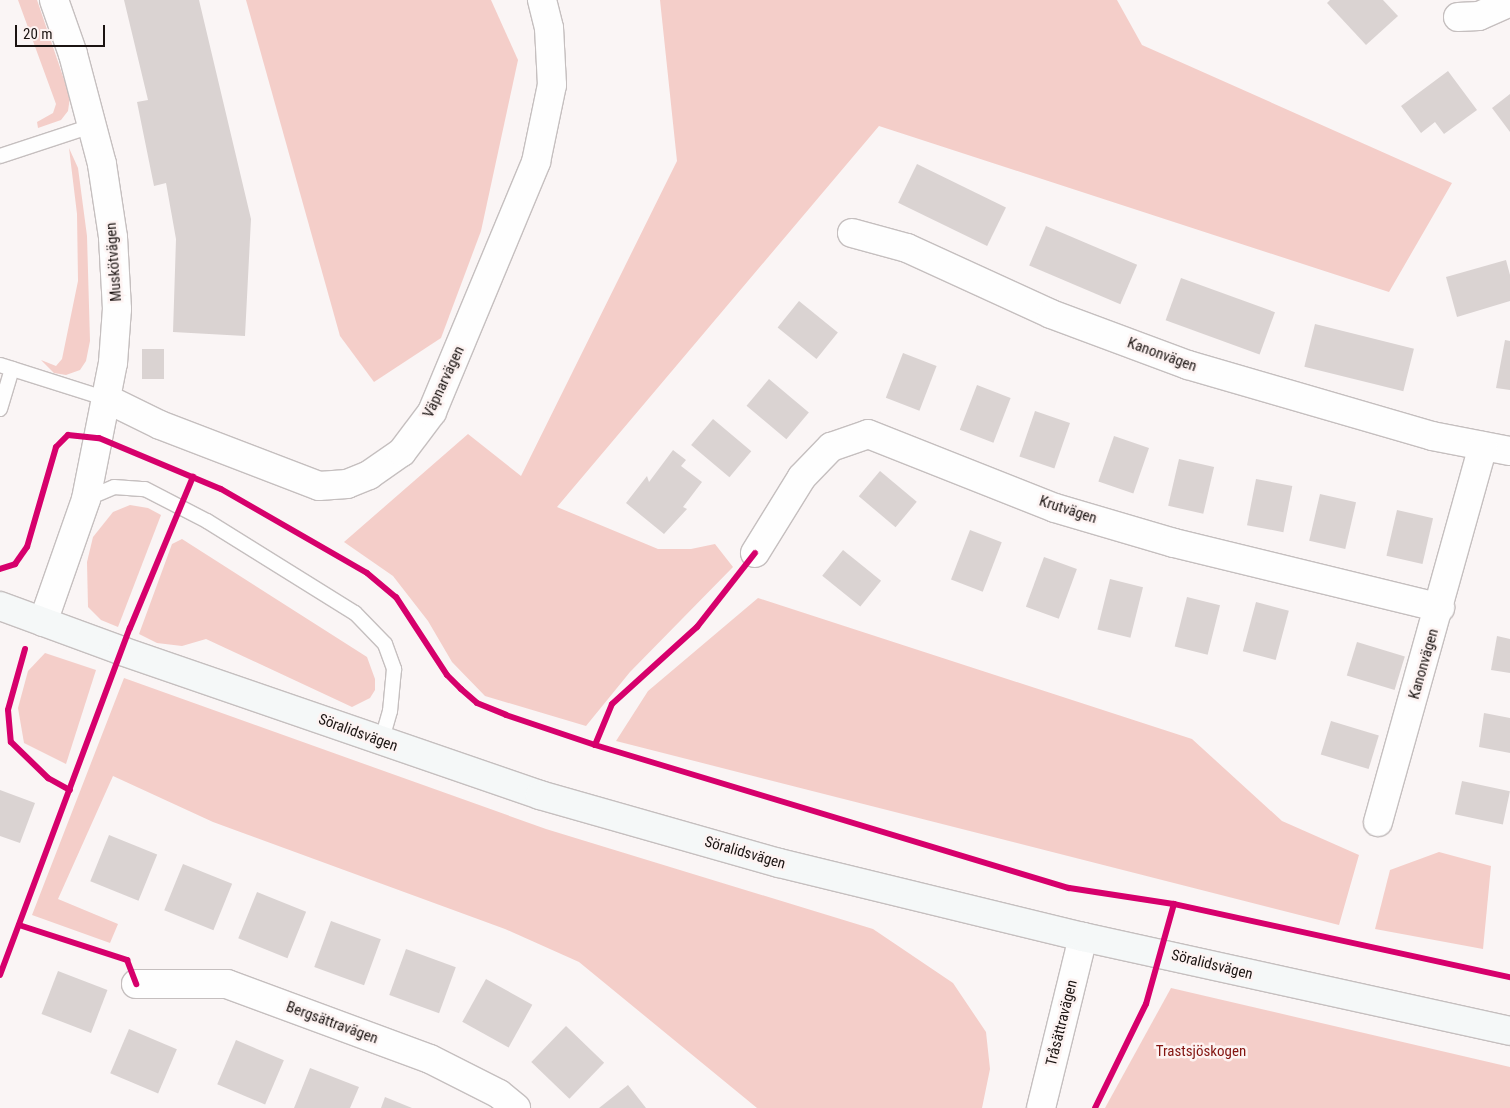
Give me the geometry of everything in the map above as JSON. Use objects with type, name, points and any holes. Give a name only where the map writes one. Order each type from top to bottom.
[{"type":"street","name":"Muskötvägen","points":[[43,622],[86,499],[107,399],[117,318],[116,272],[102,164],[73,54],[54,0]]},
{"type":"street","name":"Väpnarvägen","points":[[107,399],[160,426],[319,486],[347,484],[369,475],[402,452],[415,439],[432,412],[536,162],[552,84],[549,28],[542,0]]},
{"type":"street","points":[[1458,17],[1479,16],[1510,2]]},
{"type":"street","name":"Kanonvägen","points":[[852,233],[907,248],[1051,314],[1188,365],[1432,436],[1510,451]]},
{"type":"street","name":"Krutvägen","points":[[755,553],[802,477],[831,446],[868,434],[1055,508],[1174,543],[1440,608]]},
{"type":"street","name":"Kanonvägen","points":[[1378,822],[1440,608],[1483,446]]},
{"type":"street","name":"Söralidsvägen","points":[[0,606],[381,742],[540,795],[779,863],[1083,937],[1510,1031]]},
{"type":"street","name":"Tråsättravägen","points":[[1041,1108],[1083,937]]},
{"type":"street","name":"Bergsättravägen","points":[[136,984],[227,984],[430,1059],[499,1094],[516,1108]]},
{"type":"lane","points":[[0,156],[91,126]]},
{"type":"lane","points":[[0,409],[6,367],[107,399]]},
{"type":"lane","points":[[86,499],[114,487],[146,489],[207,521],[355,613],[385,644],[394,670],[390,711],[381,742]]},
{"type":"green space","points":[[18,0],[37,0],[70,97],[68,111],[61,120],[38,128],[37,122],[53,113],[56,104]]},
{"type":"green space","points":[[246,0],[491,0],[518,60],[481,231],[441,338],[374,382],[340,336]]},
{"type":"green space","points":[[660,0],[1117,0],[1142,45],[1452,183],[1389,292],[879,126],[557,507],[658,549],[691,549],[715,544],[733,567],[630,672],[586,726],[485,696],[452,662],[428,621],[393,576],[344,542],[468,434],[521,476],[677,161]]},
{"type":"green space","points":[[69,148],[78,168],[87,236],[90,341],[86,361],[80,370],[66,375],[54,373],[41,360],[56,366],[62,359],[78,281],[77,214]]},
{"type":"green space","points":[[130,505],[148,508],[161,515],[118,627],[101,620],[88,607],[87,562],[93,537],[113,512]]},
{"type":"green space","points":[[182,539],[367,657],[375,679],[375,690],[370,698],[352,707],[206,639],[182,646],[157,643],[139,634],[172,544]]},
{"type":"green space","points":[[758,598],[1192,739],[1282,821],[1359,855],[1339,925],[616,741],[648,691]]},
{"type":"green space","points":[[45,653],[96,670],[66,764],[24,743],[18,708],[28,671]]},
{"type":"green space","points":[[124,678],[546,829],[873,929],[953,983],[986,1032],[990,1069],[982,1108],[757,1108],[579,962],[505,929],[213,822],[113,776],[58,899],[118,924],[110,943],[32,915]]},
{"type":"green space","points":[[1439,852],[1491,866],[1483,949],[1375,929],[1390,870]]},
{"type":"green space","name":"Trastsjöskogen","points":[[1171,988],[1510,1067],[1510,1108],[1105,1108]]},
{"type":"building","points":[[124,0],[199,0],[251,219],[245,336],[173,332],[176,239],[166,183],[154,186],[137,102],[148,100]]},
{"type":"building","points":[[1330,0],[1383,0],[1398,16],[1366,45],[1327,3]]},
{"type":"building","points":[[1448,71],[1477,110],[1444,134],[1435,122],[1421,133],[1401,106]]},
{"type":"building","points":[[1510,94],[1510,132],[1492,108]]},
{"type":"building","points":[[917,164],[1006,207],[987,246],[898,203]]},
{"type":"building","points":[[1046,226],[1137,265],[1120,304],[1029,266]]},
{"type":"building","points":[[1506,260],[1510,275],[1510,301],[1457,317],[1446,277]]},
{"type":"building","points":[[1181,278],[1275,312],[1260,354],[1166,320]]},
{"type":"building","points":[[799,301],[838,332],[816,359],[778,327]]},
{"type":"building","points":[[1315,324],[1414,349],[1403,391],[1304,367]]},
{"type":"building","points":[[1505,340],[1510,341],[1510,390],[1496,388]]},
{"type":"building","points":[[142,349],[164,349],[164,379],[142,379]]},
{"type":"building","points":[[903,353],[937,366],[919,411],[886,398]]},
{"type":"building","points":[[769,379],[809,412],[786,439],[747,406]]},
{"type":"building","points":[[977,385],[1011,398],[993,443],[960,430]]},
{"type":"building","points":[[1035,411],[1070,423],[1054,468],[1019,456]]},
{"type":"building","points":[[713,419],[751,451],[729,477],[691,445]]},
{"type":"building","points":[[1114,436],[1149,448],[1133,493],[1098,481]]},
{"type":"building","points":[[673,450],[686,460],[681,466],[702,482],[683,507],[687,509],[664,534],[626,503],[647,476],[649,482]]},
{"type":"building","points":[[1179,459],[1214,467],[1203,514],[1168,506]]},
{"type":"building","points":[[880,471],[917,502],[896,527],[859,496]]},
{"type":"building","points":[[1256,479],[1292,486],[1283,532],[1247,525]]},
{"type":"building","points":[[1320,494],[1356,502],[1345,549],[1309,541]]},
{"type":"building","points":[[1397,510],[1433,518],[1422,564],[1386,556]]},
{"type":"building","points":[[970,530],[1002,542],[983,592],[951,579]]},
{"type":"building","points":[[843,550],[881,581],[860,606],[822,576]]},
{"type":"building","points":[[1044,557],[1077,569],[1059,619],[1026,607]]},
{"type":"building","points":[[1110,579],[1143,587],[1130,638],[1097,629]]},
{"type":"building","points":[[1187,597],[1220,605],[1208,655],[1175,646]]},
{"type":"building","points":[[1256,602],[1289,611],[1276,660],[1243,651]]},
{"type":"building","points":[[1497,636],[1510,639],[1510,673],[1491,670]]},
{"type":"building","points":[[1357,642],[1405,657],[1395,690],[1347,675]]},
{"type":"building","points":[[1484,713],[1510,718],[1510,753],[1479,747]]},
{"type":"building","points":[[1331,721],[1379,736],[1369,769],[1321,754]]},
{"type":"building","points":[[1462,781],[1510,791],[1503,824],[1455,814]]},
{"type":"building","points":[[0,790],[35,803],[20,843],[0,836]]},
{"type":"building","points":[[109,835],[157,854],[138,901],[90,881]]},
{"type":"building","points":[[183,864],[232,884],[213,930],[164,910]]},
{"type":"building","points":[[257,892],[306,912],[287,958],[238,938]]},
{"type":"building","points":[[331,921],[381,939],[364,985],[314,967]]},
{"type":"building","points":[[406,949],[456,967],[439,1013],[389,995]]},
{"type":"building","points":[[58,971],[107,990],[91,1033],[42,1014]]},
{"type":"building","points":[[486,979],[532,1005],[509,1048],[462,1022]]},
{"type":"building","points":[[566,1026],[604,1063],[569,1099],[531,1062]]},
{"type":"building","points":[[129,1029],[177,1049],[158,1094],[110,1073]]},
{"type":"building","points":[[236,1040],[284,1060],[265,1105],[217,1084]]},
{"type":"building","points":[[310,1068],[359,1087],[350,1108],[294,1108]]},
{"type":"building","points":[[628,1085],[646,1108],[599,1108]]},
{"type":"building","points":[[385,1097],[412,1108],[381,1108]]},
{"type":"cycle path","points":[[0,569],[15,564],[27,547],[56,447],[68,435],[99,438],[221,489],[367,573],[396,597],[447,675],[477,703],[506,715],[595,745],[1069,888],[1174,904],[1510,977]]},
{"type":"cycle path","points":[[0,975],[130,628],[193,477]]},
{"type":"cycle path","points":[[595,745],[612,704],[697,627],[755,553]]},
{"type":"cycle path","points":[[25,649],[8,710],[11,742],[48,778],[70,790]]},
{"type":"cycle path","points":[[1095,1108],[1146,1004],[1174,904]]},
{"type":"cycle path","points":[[19,925],[127,960],[136,984]]}]
